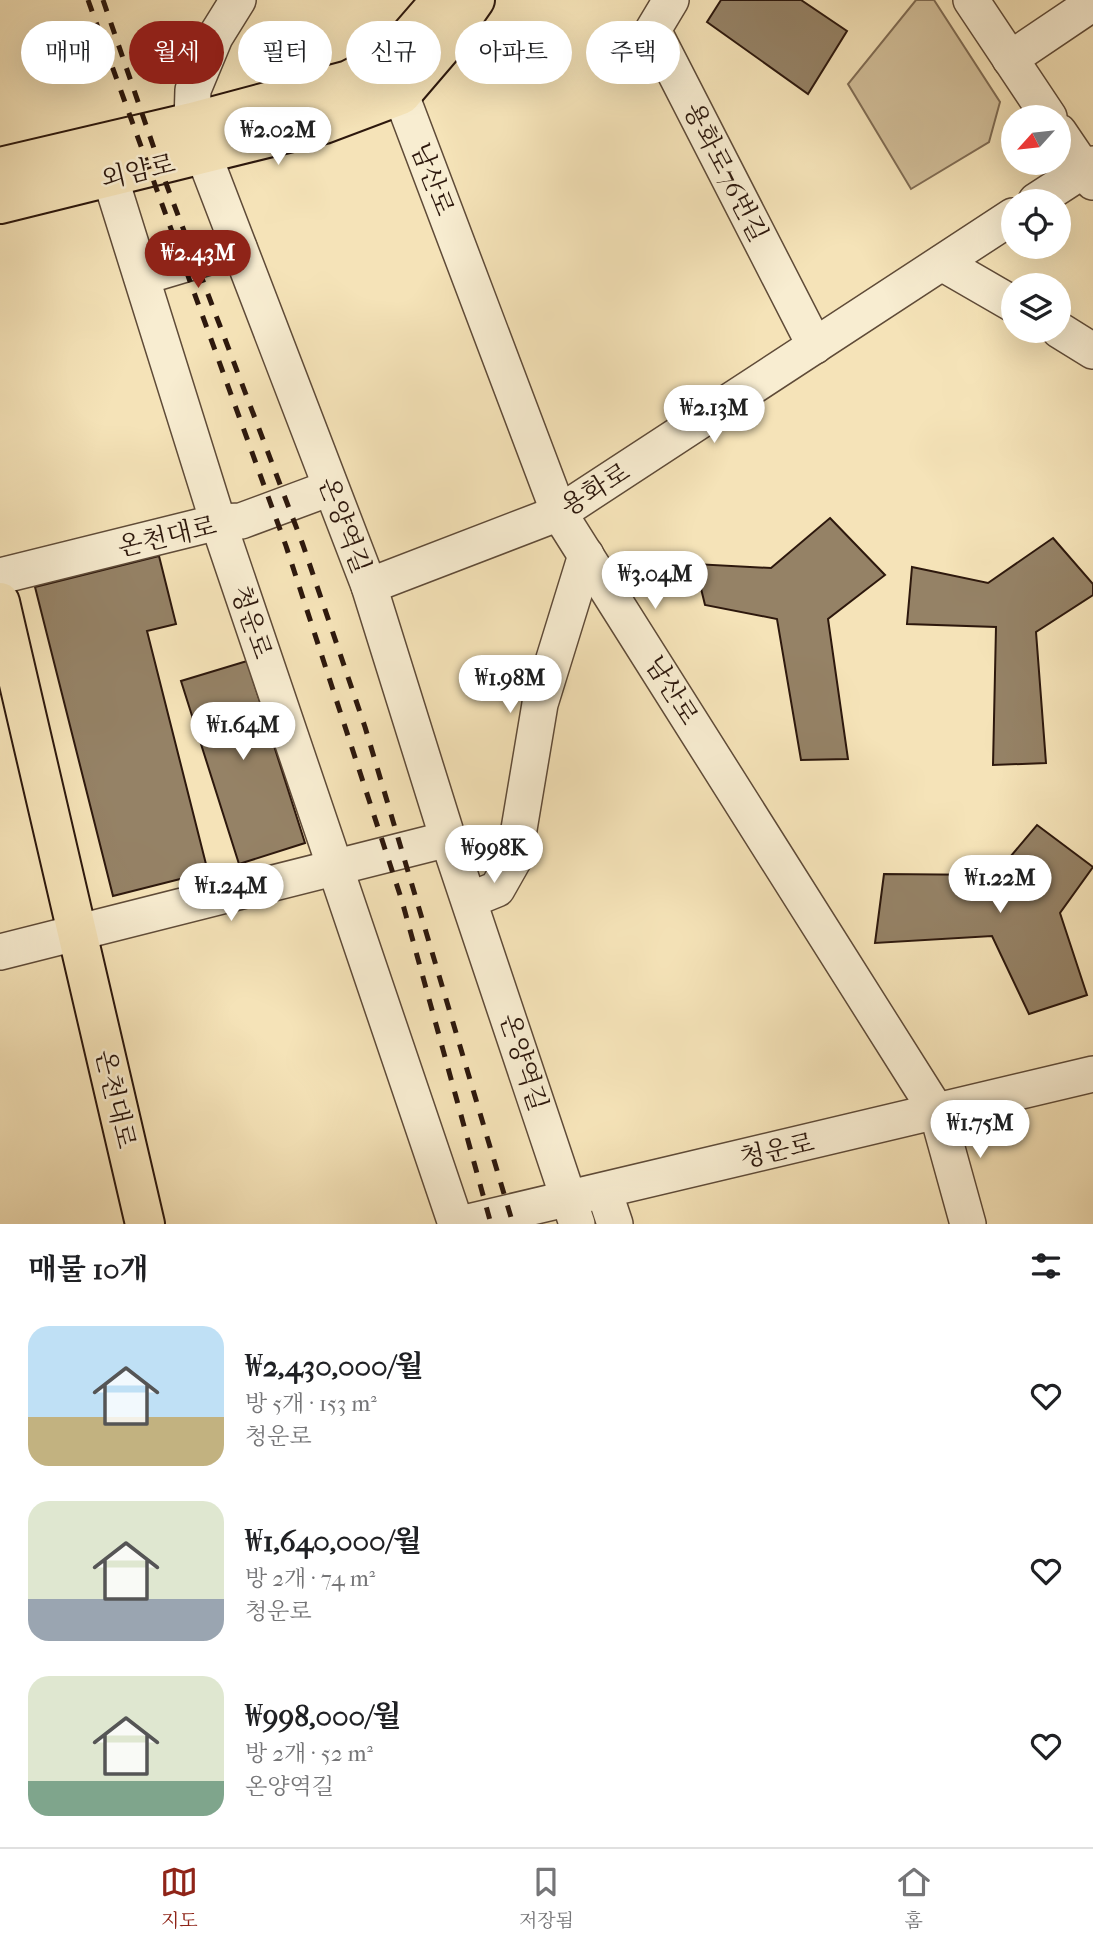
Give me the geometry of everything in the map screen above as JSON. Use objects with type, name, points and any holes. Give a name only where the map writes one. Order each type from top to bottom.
[{"type":"main road","name":"외암로","points":[[0,204],[110,177],[198,139],[349,80],[390,59],[442,0]]},
{"type":"main road","name":"외암로","points":[[0,167],[324,124],[401,95],[443,46],[475,0]]},
{"type":"main road","name":"온천대로","points":[[0,602],[128,1224]]},
{"type":"main road","name":"온천대로","points":[[0,695],[69,935],[145,1224]]},
{"type":"street","points":[[198,139],[193,90],[215,37],[238,0]]},
{"type":"street","name":"용화로76번길","points":[[671,0],[653,30],[815,346]]},
{"type":"street","points":[[971,0],[1041,105]]},
{"type":"street","points":[[1010,59],[1093,3]]},
{"type":"street","name":"남산로","points":[[401,95],[559,513],[937,1112],[968,1224]]},
{"type":"street","name":"온양역길","points":[[198,139],[369,586],[448,839],[573,1212]]},
{"type":"street","points":[[1058,189],[1090,172],[1071,147]]},
{"type":"street","name":"청운로","points":[[110,177],[218,522],[458,1224],[573,1212],[604,1191],[1093,1074]]},
{"type":"street","name":"용화로","points":[[369,586],[559,513],[1001,224]]},
{"type":"street","points":[[142,277],[239,248]]},
{"type":"street","points":[[942,263],[1001,297]]},
{"type":"street","points":[[1071,337],[1093,351]]},
{"type":"street","name":"온천대로","points":[[0,576],[218,522],[241,522],[331,488]]},
{"type":"street","points":[[470,900],[497,888],[513,859],[540,704],[586,555]]},
{"type":"street","points":[[0,952],[448,839]]},
{"type":"street","points":[[604,1191],[615,1224]]},
{"type":"shaded area","points":[[916,0],[934,0],[1000,102],[989,142],[911,189],[848,84]]},
{"type":"building","points":[[721,0],[801,0],[847,31],[808,94],[707,22]]},
{"type":"building","points":[[830,518],[885,575],[828,619],[848,759],[801,760],[777,619],[705,605],[695,564],[771,568]]},
{"type":"building","points":[[1053,538],[1093,584],[1093,595],[1036,632],[1046,763],[993,765],[996,627],[907,624],[912,567],[988,583]]},
{"type":"building","points":[[159,556],[176,624],[147,631],[208,872],[113,896],[35,587]]},
{"type":"building","points":[[247,661],[305,843],[239,864],[181,681]]},
{"type":"building","points":[[1037,825],[1093,867],[1060,913],[1087,995],[1029,1014],[992,936],[875,943],[884,874],[995,875]]},
{"type":"railway","points":[[88,0],[286,546],[402,901],[491,1224]]},
{"type":"railway","points":[[103,0],[167,186],[303,545],[365,727],[513,1224]]}]
